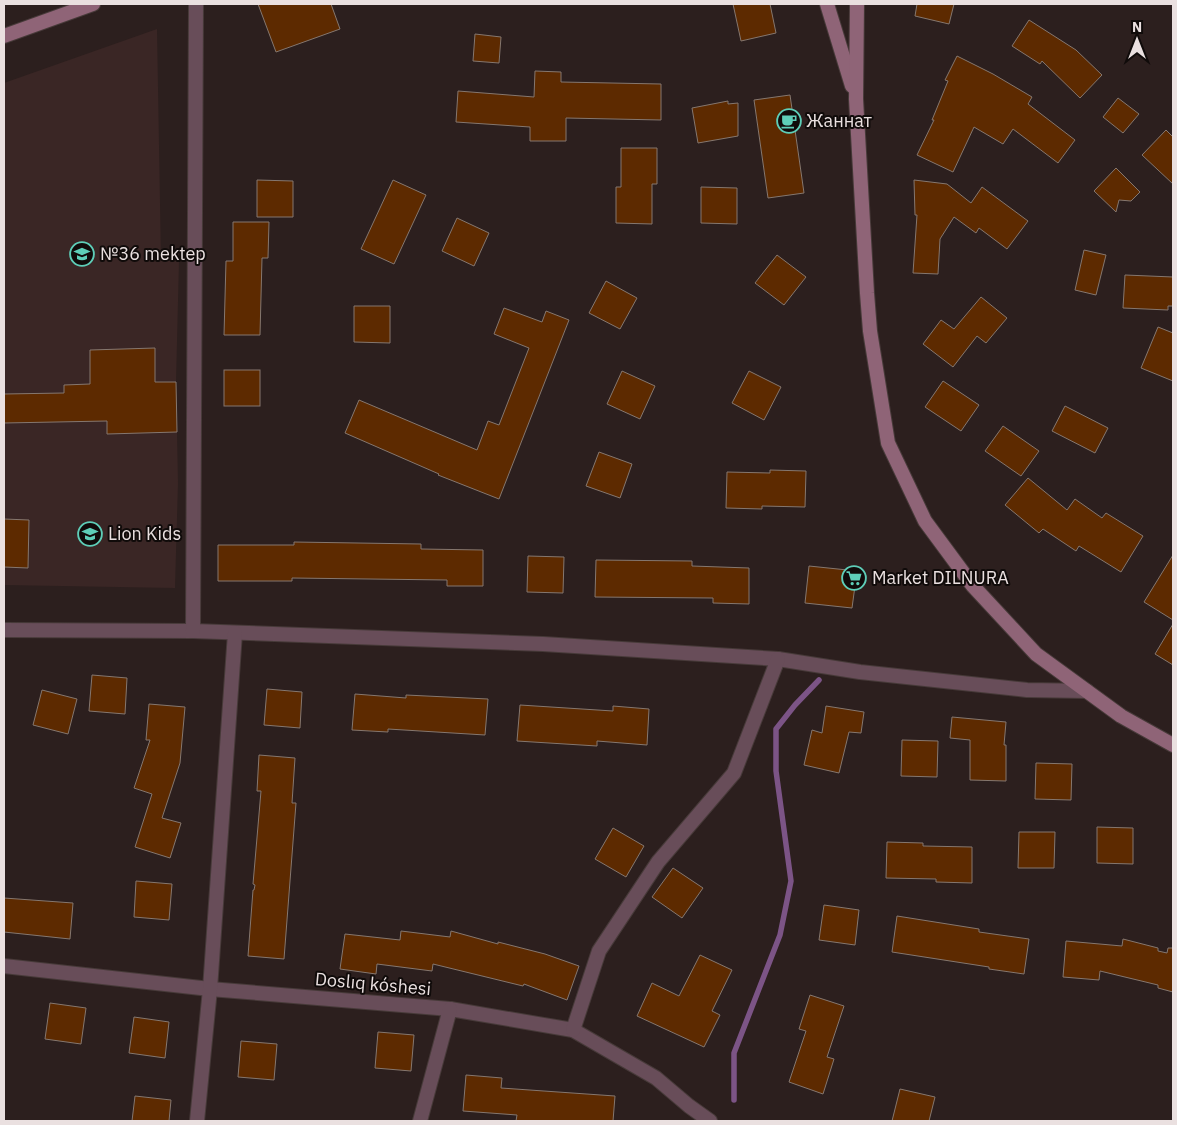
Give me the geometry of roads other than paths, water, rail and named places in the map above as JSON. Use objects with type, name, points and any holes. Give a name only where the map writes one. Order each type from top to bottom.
[{"type":"main road","points":[[4,36],[93,4]]},
{"type":"main road","points":[[827,4],[856,99]]},
{"type":"main road","points":[[857,4],[856,99],[870,331],[888,443],[925,521],[973,586],[1036,654],[1121,716],[1173,745]]},
{"type":"street","points":[[192,631],[196,4]]},
{"type":"street","points":[[4,630],[192,631],[543,644],[778,660],[860,672],[978,685],[1028,690],[1087,691]]},
{"type":"street","points":[[197,1121],[210,989],[235,633]]},
{"type":"street","points":[[573,1030],[599,950],[658,862],[734,773],[778,660]]},
{"type":"street","name":"Doslıq kóshesi","points":[[4,966],[210,989],[450,1009],[573,1030],[656,1078],[710,1121]]},
{"type":"street","points":[[420,1121],[450,1009]]},
{"type":"waterway","points":[[734,1100],[734,1053],[780,935],[791,881],[776,771],[776,729],[795,705],[819,680]]},
{"type":"place","name":"Жаннат","points":[[789,121]]},
{"type":"place","name":"№36 mektep","points":[[82,254]]},
{"type":"place","name":"Lion Kids","points":[[90,534]]},
{"type":"place","name":"Market DILNURA","points":[[854,578]]}]
